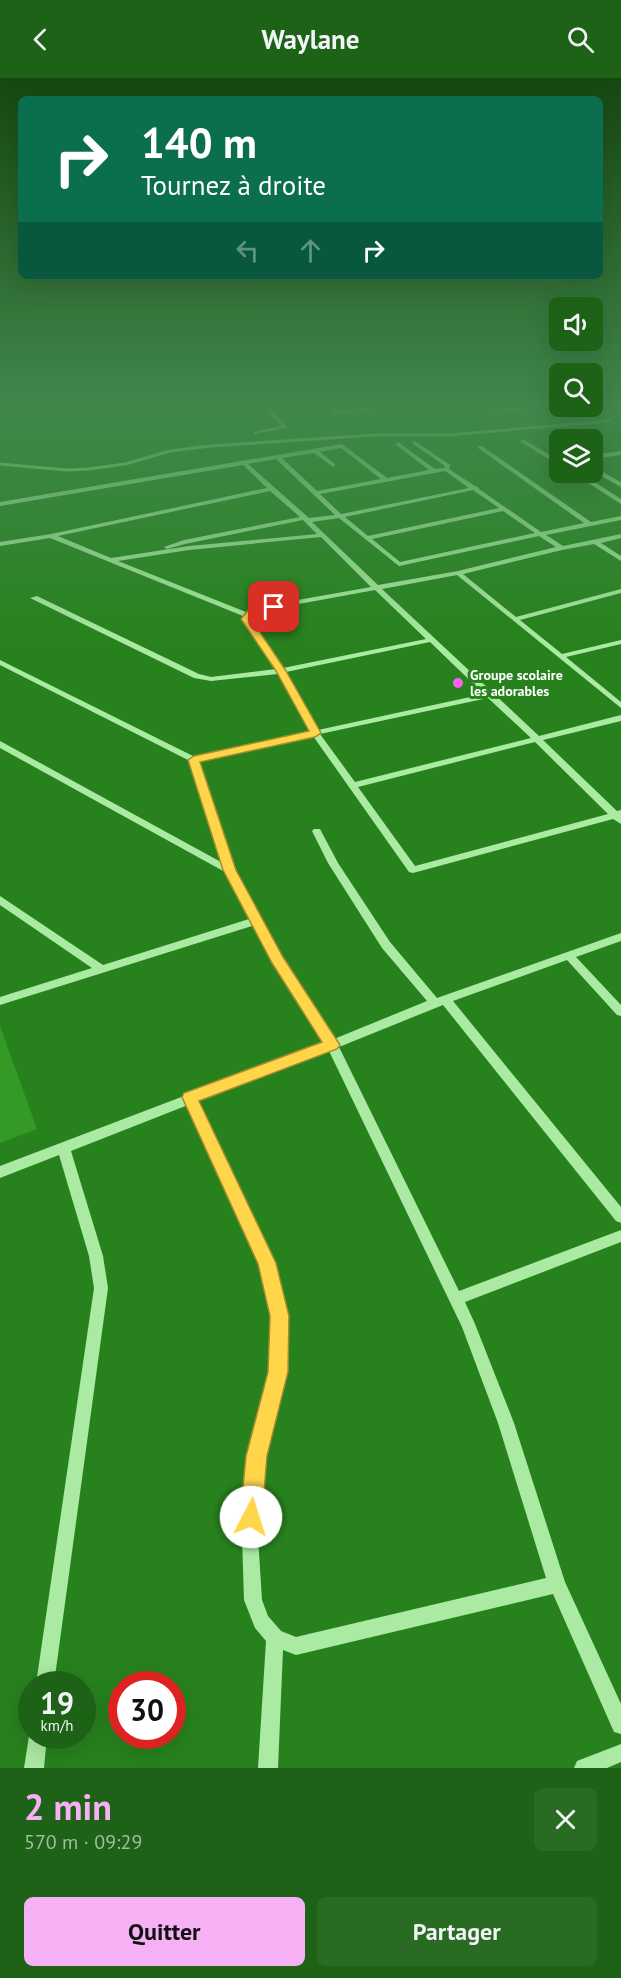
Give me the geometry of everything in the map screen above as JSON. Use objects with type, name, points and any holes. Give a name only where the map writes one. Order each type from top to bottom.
[{"type":"street","points":[[0,504],[114,485]]},
{"type":"street","points":[[267,485],[307,519],[431,640],[619,816]]},
{"type":"street","points":[[307,485],[340,516],[399,564],[621,518]]},
{"type":"street","points":[[316,493],[360,485]]},
{"type":"street","points":[[471,485],[562,548]]},
{"type":"street","points":[[534,485],[589,524]]},
{"type":"street","points":[[594,485],[621,502]]},
{"type":"street","points":[[110,560],[155,551],[184,542],[307,519],[340,516],[476,488]]},
{"type":"street","points":[[0,544],[51,536],[271,489]]},
{"type":"street","points":[[367,538],[505,509]]},
{"type":"street","points":[[155,551],[190,550],[323,535]]},
{"type":"street","points":[[51,536],[247,615]]},
{"type":"street","points":[[247,615],[253,610],[458,573],[621,536]]},
{"type":"street","points":[[595,542],[621,559]]},
{"type":"street","points":[[458,573],[621,706]]},
{"type":"street","points":[[515,619],[621,591]]},
{"type":"street","points":[[34,598],[197,676],[211,679],[281,671],[431,640]]},
{"type":"street","points":[[247,615],[246,619],[281,671],[315,733],[414,870],[619,816]]},
{"type":"street","points":[[562,656],[621,642]]},
{"type":"street","points":[[0,662],[194,760],[489,695]]},
{"type":"street","points":[[353,785],[621,718]]},
{"type":"street","points":[[0,744],[230,870]]},
{"type":"street","points":[[194,760],[230,870],[255,921],[332,1045],[456,1299],[493,1385],[557,1584],[621,1725]]},
{"type":"street","points":[[317,831],[333,863],[386,945],[440,1001],[621,1217]]},
{"type":"street","points":[[0,900],[103,970]]},
{"type":"street","points":[[0,1002],[255,921]]},
{"type":"street","points":[[0,1172],[190,1097],[332,1045],[440,1001],[621,937]]},
{"type":"street","points":[[568,955],[621,1012]]},
{"type":"street","points":[[190,1097],[267,1263],[279,1316],[278,1372],[257,1456],[249,1537],[253,1600],[261,1622],[276,1638],[296,1646],[557,1584]]},
{"type":"street","points":[[47,1671],[101,1288],[98,1264],[63,1146]]},
{"type":"street","points":[[456,1299],[621,1236]]},
{"type":"street","points":[[268,1768],[276,1638]]},
{"type":"street","points":[[34,1768],[36,1749]]},
{"type":"street","points":[[584,1768],[621,1753]]},
{"type":"green space","points":[[0,1026],[37,1129],[0,1143]]},
{"type":"place","name":"Groupe scolaire les adorables","points":[[458,683]]},
{"type":"route","points":[[251,1517],[257,1456],[278,1372],[279,1316],[267,1263],[190,1097],[332,1045],[277,960],[230,870],[194,760],[315,733],[281,671],[246,619],[253,610],[274,607]]}]
